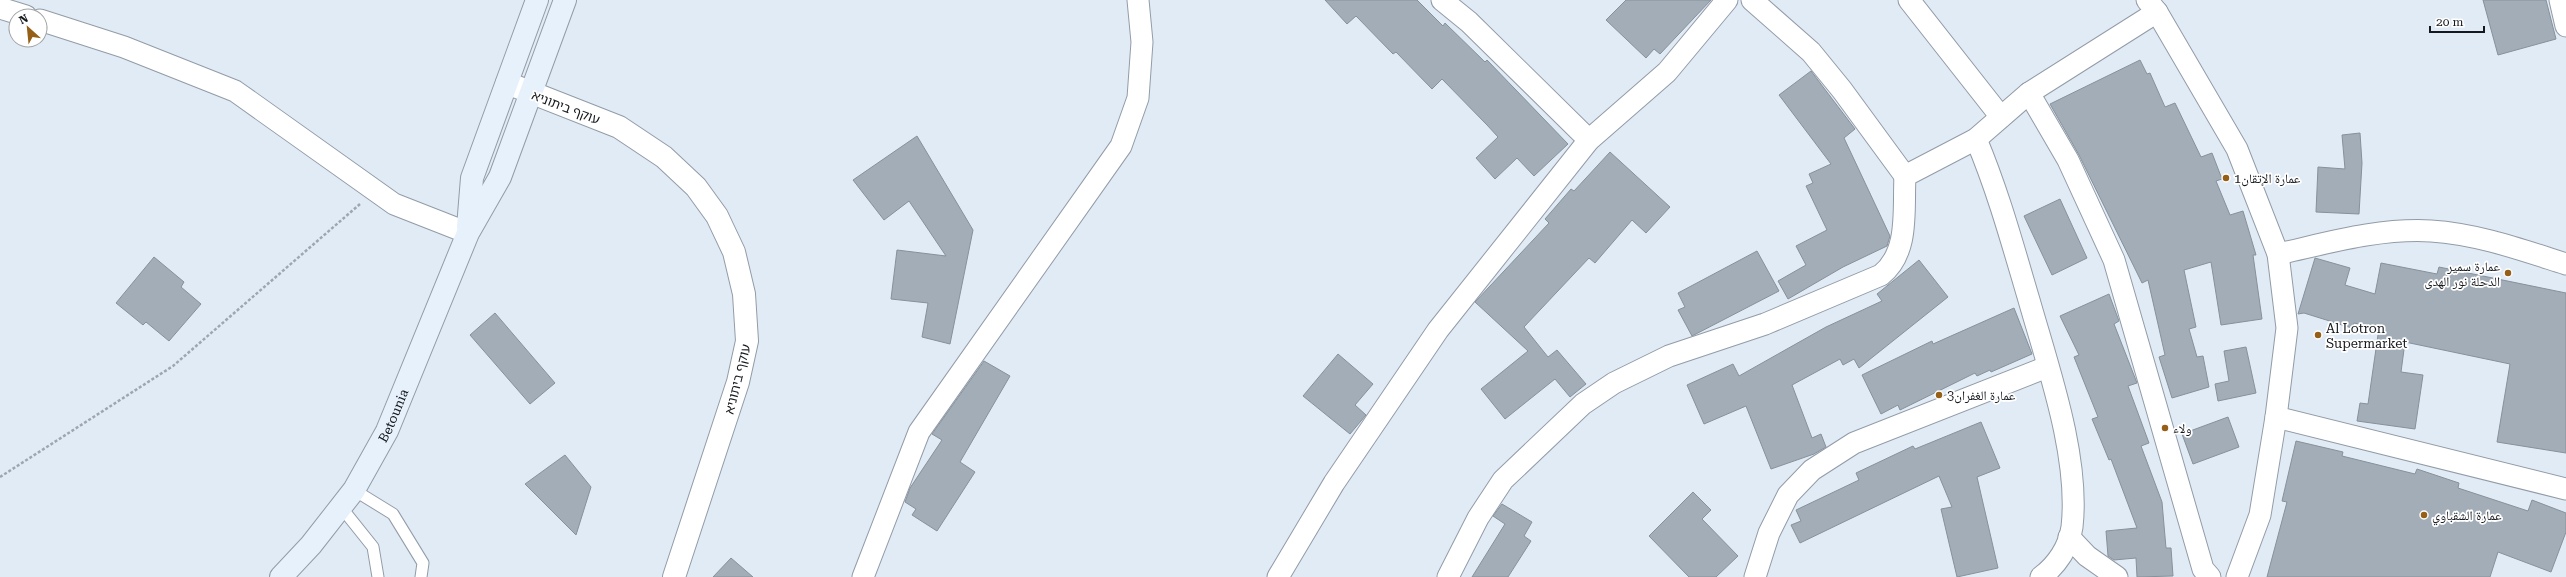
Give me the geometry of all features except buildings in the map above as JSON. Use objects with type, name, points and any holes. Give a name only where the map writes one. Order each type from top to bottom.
[{"type":"main road","points":[[468,233],[472,178],[537,0]]},
{"type":"main road","points":[[468,233],[500,177],[565,0]]},
{"type":"main road","name":"Betounia","points":[[281,577],[347,498],[387,431],[468,233]]},
{"type":"street","points":[[863,577],[919,432],[1121,146],[1138,98],[1142,42],[1138,0]]},
{"type":"street","points":[[1442,0],[1469,22],[1589,140]]},
{"type":"street","points":[[1278,577],[1334,483],[1438,330],[1589,140],[1667,72],[1727,0]]},
{"type":"street","points":[[1448,577],[1478,518],[1502,480],[1583,404],[1614,383],[1669,356],[1765,324],[1881,275],[1892,267],[1901,245],[1905,176],[1842,90],[1811,52],[1752,0]]},
{"type":"street","points":[[1909,0],[2001,117]]},
{"type":"street","points":[[2560,0],[2566,26]]},
{"type":"street","points":[[1905,176],[1976,139],[2029,93],[2152,6],[2237,149],[2278,254],[2287,328],[2276,417],[2260,514],[2237,577]]},
{"type":"street","points":[[48,23],[124,47],[235,91],[394,204],[468,233]]},
{"type":"street","name":"עוקף ביתוניא","points":[[507,83],[619,127],[664,157],[696,187],[717,216],[734,252],[744,294],[747,340],[738,382],[674,577]]},
{"type":"street","points":[[2029,93],[2068,160],[2114,260],[2203,569],[2210,577]]},
{"type":"street","points":[[1976,139],[1993,180],[2047,366],[2068,446],[2074,493],[2069,536],[2063,554],[2051,570],[2041,577]]},
{"type":"street","points":[[2278,254],[2364,235],[2430,231],[2486,239],[2566,264]]},
{"type":"street","points":[[1755,577],[1769,533],[1788,495],[1812,470],[1854,443],[2047,366]]},
{"type":"street","points":[[2276,417],[2566,489]]},
{"type":"street","points":[[2069,536],[2087,556],[2117,577]]},
{"type":"lane","points":[[347,498],[373,548],[378,577]]},
{"type":"lane","points":[[347,498],[393,514],[423,563],[421,577]]},
{"type":"path","points":[[0,477],[173,366],[376,190]]},
{"type":"place","name":"عمارة الإتقان1","points":[[2226,178]]},
{"type":"place","name":"عمارة سمير الدحلة نور الهدى","points":[[2508,273]]},
{"type":"place","name":"Al Lotron Supermarket","points":[[2318,335]]},
{"type":"place","name":"عمارة الغفران3","points":[[1939,395]]},
{"type":"place","name":"ولاء","points":[[2165,428]]},
{"type":"place","name":"عمارة الشقباوي","points":[[2424,515]]}]
